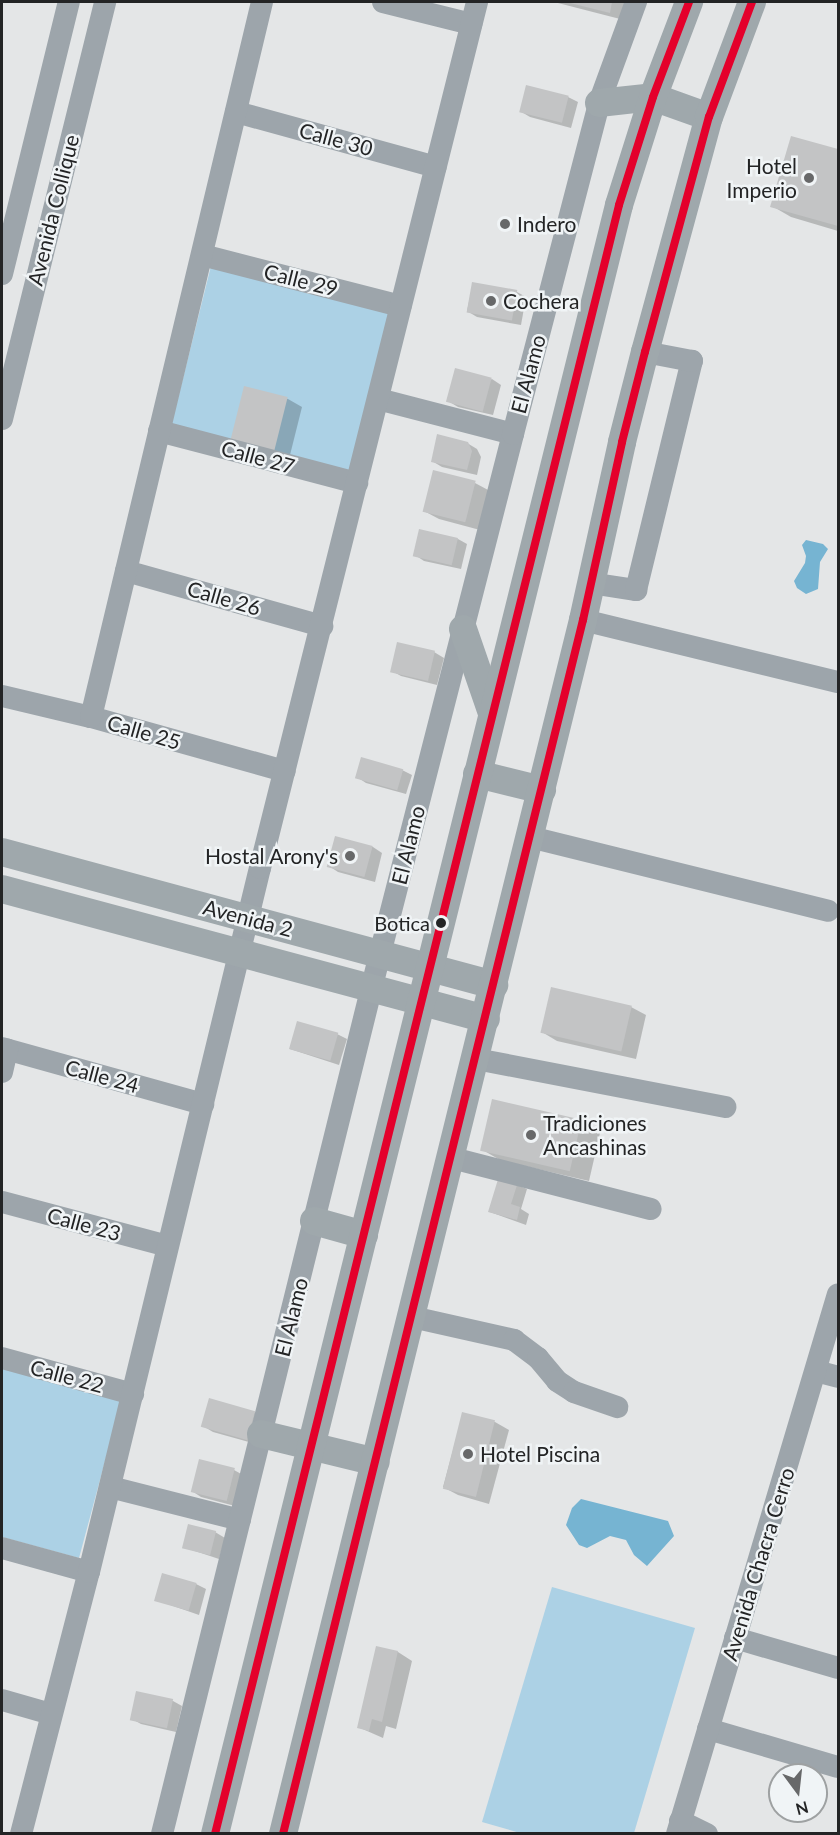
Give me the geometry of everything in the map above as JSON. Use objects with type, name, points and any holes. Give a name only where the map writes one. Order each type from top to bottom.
[{"type":"main road","points":[[215,1833],[619,205],[652,97],[689,2]]},
{"type":"main road","points":[[283,1833],[542,790],[645,352],[709,117],[752,2]]},
{"type":"main road","points":[[599,103],[652,97],[709,117]]},
{"type":"main road","points":[[463,629],[492,713]]},
{"type":"main road","points":[[477,774],[542,790]]},
{"type":"main road","name":"Avenida 2","points":[[2,852],[494,985]]},
{"type":"main road","name":"Avenida 2","points":[[2,889],[486,1019]]},
{"type":"main road","points":[[314,1221],[364,1235]]},
{"type":"main road","points":[[261,1434],[376,1462]]},
{"type":"street","points":[[2,274],[69,2]]},
{"type":"street","name":"Avenida Collique","points":[[2,419],[6,386],[105,2]]},
{"type":"street","points":[[91,717],[262,2]]},
{"type":"street","points":[[382,2],[471,24]]},
{"type":"street","points":[[21,1833],[89,1572],[167,1246],[477,2]]},
{"type":"street","name":"El Alamo","points":[[162,1833],[380,954],[513,434],[599,103],[636,2]]},
{"type":"street","name":"Calle 30","points":[[236,112],[435,167]]},
{"type":"street","name":"Calle 29","points":[[202,255],[401,306]]},
{"type":"street","points":[[590,584],[636,590],[692,361],[645,352]]},
{"type":"street","points":[[378,399],[513,434]]},
{"type":"street","name":"Calle 27","points":[[159,431],[357,483]]},
{"type":"street","name":"Calle 26","points":[[126,571],[322,626]]},
{"type":"street","points":[[583,620],[838,682]]},
{"type":"street","name":"Calle 25","points":[[2,696],[91,717],[285,771]]},
{"type":"street","points":[[530,837],[828,911]]},
{"type":"street","points":[[2,1072],[4,1049]]},
{"type":"street","name":"Calle 24","points":[[4,1049],[203,1104]]},
{"type":"street","points":[[476,1059],[725,1107]]},
{"type":"street","points":[[452,1158],[651,1209]]},
{"type":"street","name":"Calle 23","points":[[2,1202],[167,1246]]},
{"type":"street","name":"Avenida Chacra Cerro","points":[[678,1827],[838,1294]]},
{"type":"street","points":[[412,1317],[514,1340],[537,1358],[557,1381],[574,1392],[617,1407]]},
{"type":"street","name":"Calle 22","points":[[2,1359],[133,1394]]},
{"type":"street","points":[[816,1371],[838,1377]]},
{"type":"street","points":[[110,1487],[240,1520]]},
{"type":"street","points":[[2,1548],[89,1572]]},
{"type":"street","points":[[735,1638],[838,1668]]},
{"type":"street","points":[[2,1700],[51,1714]]},
{"type":"street","points":[[708,1729],[838,1767]]},
{"type":"street","points":[[678,1827],[707,1833]]},
{"type":"shaded area","points":[[211,266],[390,311],[350,471],[171,426]]},
{"type":"shaded area","points":[[806,540],[823,544],[828,549],[820,562],[818,589],[806,594],[797,588],[794,581],[805,563],[806,556],[802,545]]},
{"type":"shaded area","points":[[2,1367],[122,1398],[79,1558],[2,1537]]},
{"type":"shaded area","points":[[581,1499],[668,1521],[674,1536],[647,1566],[634,1555],[626,1540],[610,1536],[587,1548],[579,1545],[566,1525],[572,1508]]},
{"type":"shaded area","points":[[552,1587],[695,1628],[634,1833],[520,1833],[482,1822]]},
{"type":"building","points":[[566,2],[612,2],[610,13]]},
{"type":"building","points":[[526,85],[569,96],[562,123],[519,112]]},
{"type":"building","name":"Hotel Imperio","points":[[791,136],[838,149],[838,226],[770,207]]},
{"type":"building","name":"Cochera","points":[[472,282],[517,290],[512,321],[467,313]]},
{"type":"building","points":[[455,368],[492,378],[483,412],[446,402]]},
{"type":"building","points":[[244,386],[288,397],[274,452],[230,441]]},
{"type":"building","points":[[437,434],[468,442],[472,451],[467,470],[431,462]]},
{"type":"building","points":[[433,470],[476,481],[465,522],[423,512]]},
{"type":"building","points":[[419,529],[458,538],[452,565],[413,556]]},
{"type":"building","points":[[397,642],[435,651],[428,681],[390,672]]},
{"type":"building","points":[[361,757],[403,769],[397,790],[355,778]]},
{"type":"building","name":"Hostal Arony's","points":[[335,836],[373,846],[364,877],[327,867]]},
{"type":"building","points":[[551,987],[632,1006],[621,1051],[540,1033]]},
{"type":"building","points":[[297,1021],[338,1033],[330,1061],[289,1049]]},
{"type":"building","name":"Tradiciones Ancashinas","points":[[492,1099],[582,1120],[570,1171],[480,1151]]},
{"type":"building","points":[[499,1176],[518,1182],[511,1204],[520,1207],[517,1220],[488,1212]]},
{"type":"building","points":[[209,1398],[255,1411],[247,1440],[201,1427]]},
{"type":"building","name":"Hotel Piscina","points":[[462,1412],[495,1420],[476,1497],[443,1489]]},
{"type":"building","points":[[199,1459],[235,1468],[227,1501],[191,1492]]},
{"type":"building","points":[[188,1524],[216,1531],[210,1555],[182,1548]]},
{"type":"building","points":[[162,1573],[197,1583],[189,1611],[154,1601]]},
{"type":"building","points":[[376,1646],[398,1651],[382,1722],[372,1719],[369,1731],[357,1728]]},
{"type":"building","points":[[136,1691],[173,1699],[167,1728],[130,1720]]},
{"type":"transit line","points":[[215,1834],[619,205],[653,97],[689,2]]},
{"type":"transit line","points":[[283,1834],[583,620],[622,442],[645,352],[709,117],[752,2]]},
{"type":"place","name":"Hotel Imperio","points":[[809,178]]},
{"type":"place","name":"Indero","points":[[505,224]]},
{"type":"place","name":"Cochera","points":[[491,301]]},
{"type":"place","name":"Hostal Arony's","points":[[350,856]]},
{"type":"place","name":"Botica","points":[[441,923]]},
{"type":"place","name":"Tradiciones Ancashinas","points":[[531,1135]]},
{"type":"place","name":"Hotel Piscina","points":[[468,1454]]}]
